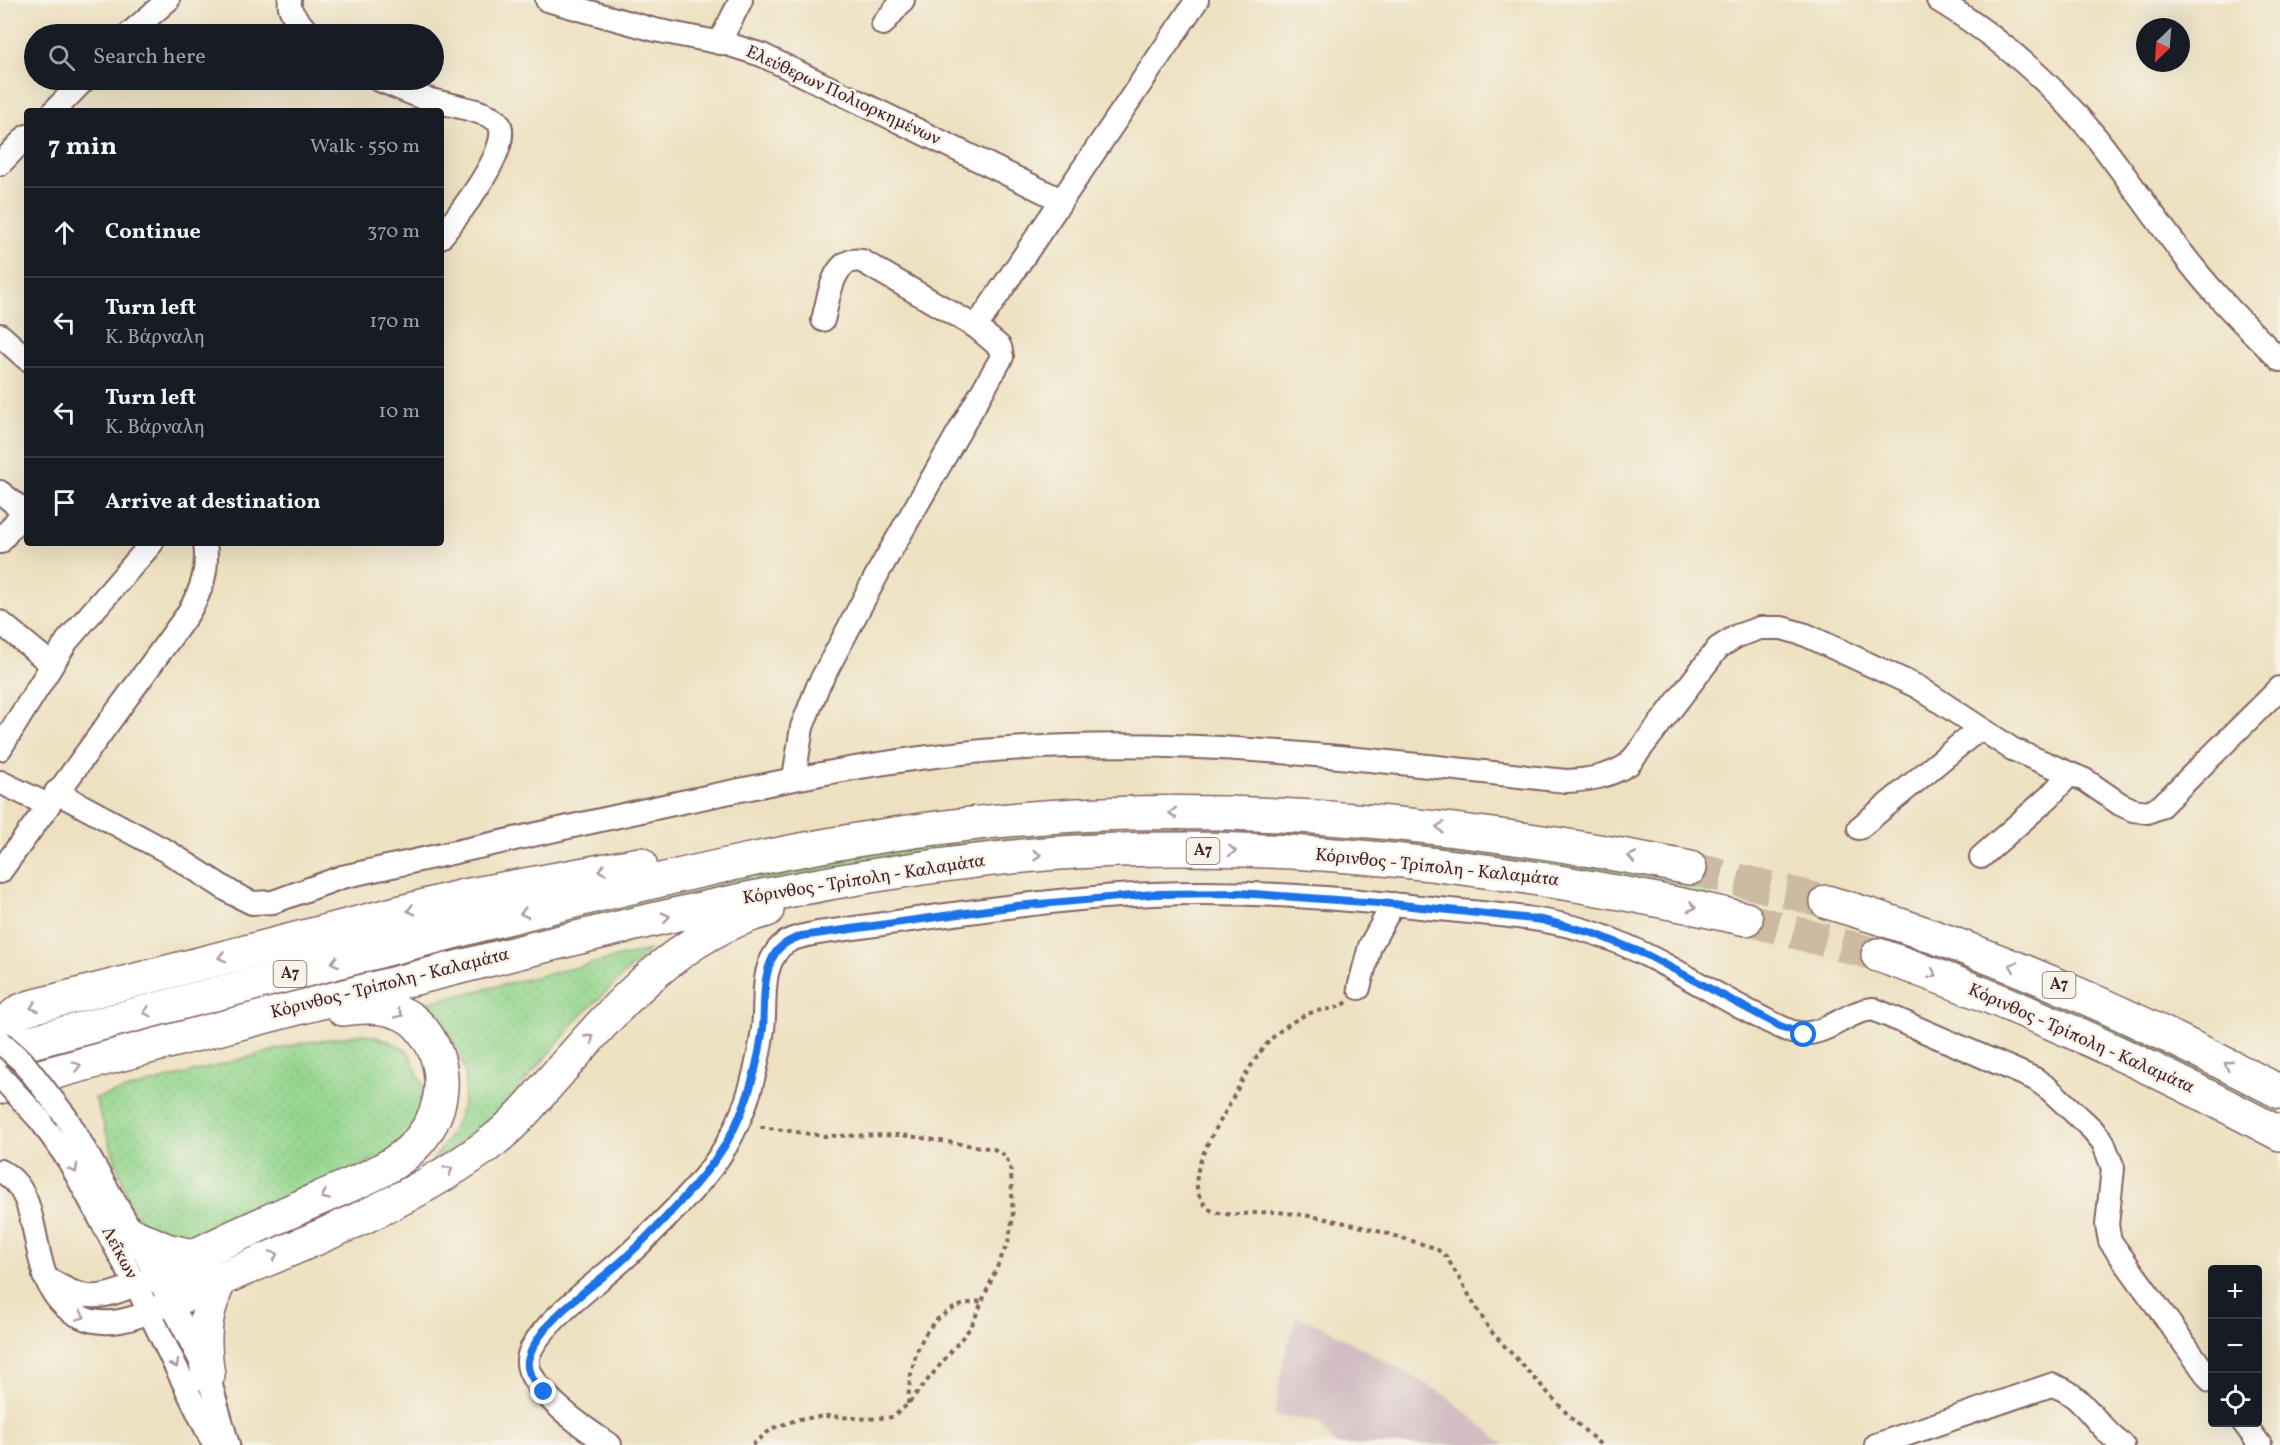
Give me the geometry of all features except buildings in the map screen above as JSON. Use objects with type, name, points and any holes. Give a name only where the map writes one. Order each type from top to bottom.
[{"type":"highway","name":"Κόρινθος - Τρίπολη - Καλαμάτα","points":[[0,1050],[581,898],[699,870],[814,847],[972,824],[1046,817],[1170,813],[1315,817],[1499,834],[1568,844],[1690,868]]},
{"type":"highway","points":[[0,1027],[20,1011],[50,1002],[464,896],[750,845],[912,824],[972,824]]},
{"type":"highway","name":"Κόρινθος - Τρίπολη - Καλαμάτα","points":[[0,1087],[214,1029],[719,904],[821,884],[979,861],[1060,854],[1179,850],[1372,858],[1495,871],[1568,882],[1746,919]]},
{"type":"highway","points":[[153,1294],[220,1279],[393,1203],[495,1139],[649,978],[672,957],[702,937],[763,911],[979,861]]},
{"type":"highway","name":"Κόρινθος - Τρίπολη - Καλαμάτα","points":[[1827,902],[1940,937],[2031,973],[2094,1000],[2280,1092]]},
{"type":"highway","name":"Κόρινθος - Τρίπολη - Καλαμάτα","points":[[1878,955],[1974,990],[2080,1035],[2280,1134]]},
{"type":"highway","points":[[153,1294],[193,1256],[378,1171],[398,1158],[417,1143],[430,1126],[442,1089],[442,1070],[436,1050],[417,1023],[389,1009],[359,1007],[214,1029]]},
{"type":"highway","points":[[133,1235],[166,1250],[193,1256]]},
{"type":"highway","points":[[208,1375],[204,1324],[209,1304],[220,1279]]},
{"type":"street","points":[[137,24],[148,9],[168,0]]},
{"type":"street","points":[[290,0],[288,5],[301,24]]},
{"type":"street","name":"Ελεύθερων Πολιορκημένων","points":[[548,0],[655,30],[749,50],[790,67],[1061,200]]},
{"type":"street","points":[[719,43],[741,0]]},
{"type":"street","points":[[884,24],[903,0]]},
{"type":"street","points":[[976,327],[1197,0]]},
{"type":"street","points":[[1938,0],[1992,36],[2062,99],[2096,137],[2170,238],[2221,302],[2280,360]]},
{"type":"street","points":[[57,108],[74,90]]},
{"type":"street","points":[[405,90],[483,114],[495,119],[500,125],[501,138],[488,168],[476,190],[444,233]]},
{"type":"street","points":[[0,164],[24,139]]},
{"type":"street","points":[[794,778],[802,727],[818,686],[880,569],[1002,357],[1000,347],[976,327],[883,272],[857,260],[845,263],[838,270],[824,320]]},
{"type":"street","points":[[0,335],[24,356]]},
{"type":"street","points":[[0,492],[24,508]]},
{"type":"street","points":[[0,542],[24,510]]},
{"type":"street","points":[[0,749],[51,664],[149,546]]},
{"type":"street","points":[[0,872],[52,798],[173,636],[196,601],[205,576],[205,546]]},
{"type":"street","points":[[0,622],[51,664]]},
{"type":"street","points":[[0,782],[52,798],[168,852],[241,898],[258,903],[273,902],[342,877],[794,778],[942,755],[1023,748],[1123,745],[1292,752],[1566,781],[1610,776],[1629,764],[1718,648],[1737,636],[1760,628],[1782,628],[1833,646],[1918,687],[2012,748],[2069,775],[2085,780],[2133,810],[2147,812],[2160,807],[2280,688]]},
{"type":"street","points":[[1859,828],[1980,728]]},
{"type":"street","points":[[1981,857],[2049,797],[2069,775]]},
{"type":"street","points":[[610,1445],[531,1379],[528,1360],[537,1339],[560,1315],[626,1257],[719,1158],[737,1124],[756,1059],[762,1030],[767,976],[774,955],[788,941],[801,936],[1016,906],[1109,897],[1240,893],[1393,904],[1566,925],[1593,933],[1647,955],[1792,1032],[1816,1034],[1828,1030],[1848,1016],[1873,1010],[2035,1079],[2049,1089],[2103,1142],[2113,1168],[2107,1225],[2110,1241],[2208,1376]]},
{"type":"street","points":[[1359,988],[1370,946],[1393,904]]},
{"type":"street","name":"Λεΐκων","points":[[0,1042],[23,1062],[66,1117],[133,1235],[153,1294],[214,1445]]},
{"type":"street","name":"Λεΐκων","points":[[0,1076],[41,1121],[153,1294]]},
{"type":"street","points":[[0,1171],[16,1182],[24,1195],[43,1275],[55,1298],[68,1310],[81,1318],[113,1322],[153,1294]]},
{"type":"street","points":[[43,1275],[86,1297],[117,1293],[153,1294]]},
{"type":"street","points":[[153,1294],[208,1375],[228,1445]]},
{"type":"street","points":[[1876,1445],[2051,1385],[2068,1391],[2078,1399],[2099,1426],[2123,1445]]},
{"type":"street","points":[[2247,1427],[2260,1445]]},
{"type":"street","points":[[2267,1445],[2280,1442]]},
{"type":"path","points":[[1359,988],[1345,1004],[1331,1010],[1313,1012],[1280,1031],[1256,1060],[1203,1151],[1197,1171],[1198,1188],[1203,1201],[1210,1210],[1226,1215],[1274,1212],[1319,1217],[1435,1248],[1446,1256],[1490,1329],[1572,1419],[1601,1445]]},
{"type":"path","points":[[737,1124],[824,1136],[902,1136],[994,1149],[1006,1156],[1011,1171],[1013,1218],[1008,1242],[983,1301],[971,1327],[908,1404],[893,1417],[868,1419],[828,1416],[799,1419],[773,1428],[752,1445]]},
{"type":"path","points":[[908,1404],[909,1374],[915,1353],[928,1329],[947,1311],[966,1302],[983,1301]]},
{"type":"shaded area","points":[[1297,1316],[1328,1329],[1445,1395],[1505,1445],[1335,1445],[1317,1421],[1274,1416],[1284,1357]]},
{"type":"green space","points":[[1246,828],[1431,839],[1687,881],[1712,887],[1711,897],[1113,837],[0,1074],[0,1064],[583,912],[820,860],[1048,830]]},
{"type":"green space","points":[[1884,932],[2026,985],[2280,1107],[2280,1118],[1882,942]]},
{"type":"green space","points":[[649,950],[576,1021],[505,1105],[476,1132],[426,1169],[446,1142],[460,1112],[465,1080],[463,1063],[452,1039],[437,1021],[425,1015],[396,1010]]},
{"type":"green space","points":[[364,1034],[389,1041],[408,1051],[422,1084],[424,1101],[418,1121],[390,1153],[190,1244],[151,1231],[132,1211],[95,1098],[302,1043]]},
{"type":"tunnel","points":[[1690,868],[1827,902]]},
{"type":"tunnel","points":[[1746,919],[1878,955]]},
{"type":"route","points":[[544,1392],[531,1379],[528,1360],[537,1339],[560,1315],[626,1257],[719,1158],[737,1124],[751,1085],[762,1030],[769,966],[779,947],[801,936],[1016,906],[1154,894],[1240,893],[1393,904],[1542,920],[1593,933],[1647,955],[1780,1026],[1804,1035]]}]
